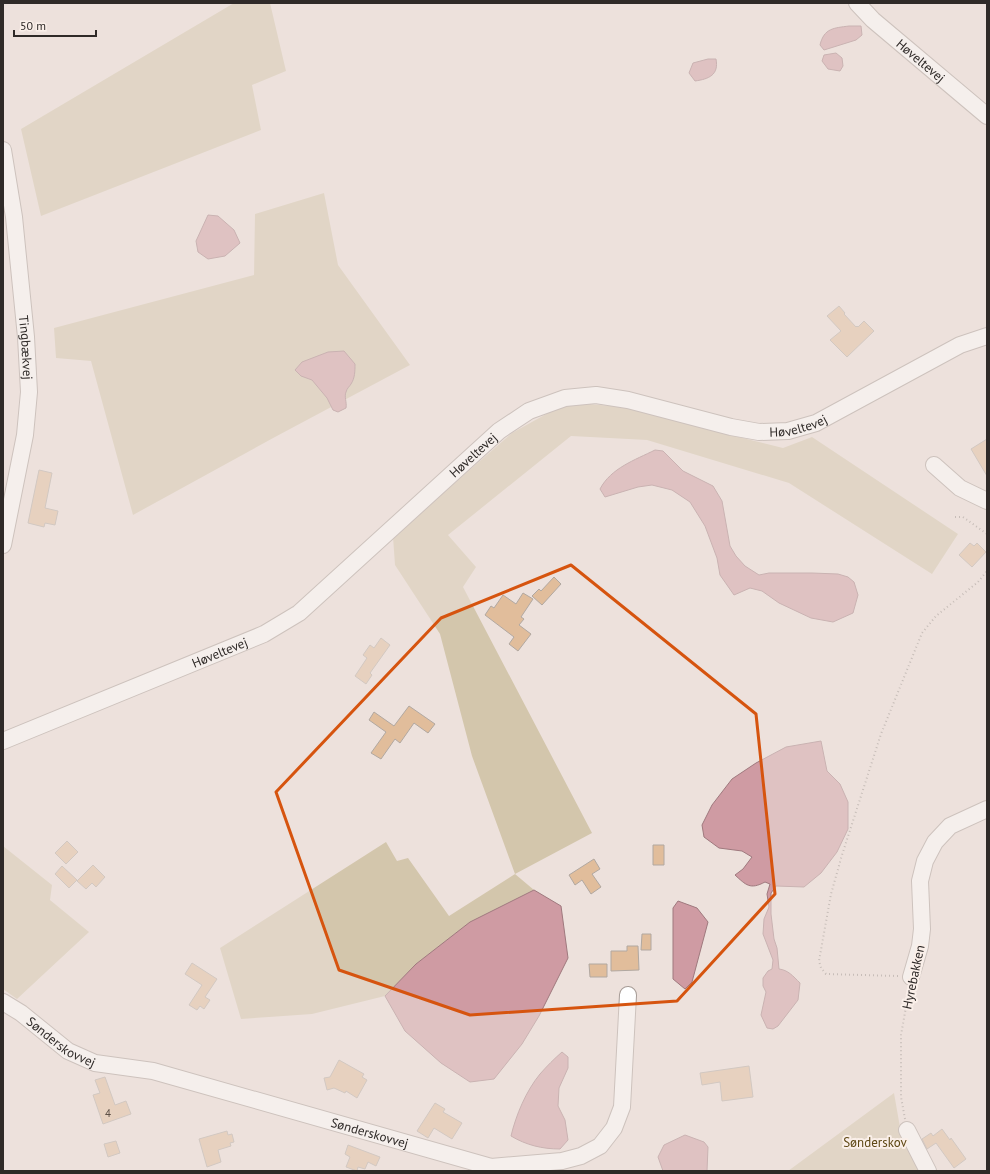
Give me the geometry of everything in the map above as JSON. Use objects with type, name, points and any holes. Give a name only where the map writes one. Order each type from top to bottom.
[{"type":"street","name":"Høveltevej","points":[[856,3],[873,20],[987,116]]},
{"type":"street","name":"Tingbækvej","points":[[3,150],[14,217],[26,337],[29,392],[26,435],[3,545]]},
{"type":"street","name":"Høveltevej","points":[[3,741],[264,634],[281,624],[298,613],[498,431],[529,411],[565,398],[596,395],[628,400],[701,420],[759,432],[821,429],[960,346],[987,336]]},
{"type":"street","points":[[934,465],[960,488],[987,501]]},
{"type":"street","name":"Hyrebakken","points":[[911,977],[922,934],[920,881],[925,861],[935,842],[950,826],[987,809]]},
{"type":"street","name":"Sønderskovvej","points":[[3,1002],[21,1013],[68,1051],[95,1063],[153,1071],[491,1167],[562,1161],[581,1156],[600,1146],[614,1128],[622,1107],[628,995]]},
{"type":"street","points":[[907,1130],[928,1171]]},
{"type":"path","points":[[956,517],[963,517],[987,534]]},
{"type":"path","points":[[911,977],[826,974],[818,961],[830,894],[882,734],[922,633],[936,616],[978,582],[987,571]]},
{"type":"path","name":"Hyrebakken","points":[[907,1130],[901,1097],[902,1035],[911,977]]},
{"type":"highlighted area","points":[[571,565],[756,714],[775,894],[677,1001],[470,1015],[339,970],[276,792],[441,618]]},
{"type":"green space","points":[[234,3],[270,3],[286,71],[252,85],[261,130],[41,216],[21,129]]},
{"type":"green space","points":[[324,193],[338,265],[410,365],[133,515],[91,361],[56,358],[54,328],[254,275],[255,214]]},
{"type":"green space","points":[[568,402],[632,408],[710,430],[783,448],[812,437],[958,534],[932,574],[789,483],[647,440],[571,436],[448,535],[476,567],[463,587],[592,833],[515,874],[472,756],[440,634],[395,565],[393,537],[512,433]]},
{"type":"green space","points":[[386,842],[397,861],[408,858],[449,916],[515,874],[534,890],[470,922],[416,964],[385,996],[312,1014],[241,1019],[220,948]]},
{"type":"green space","points":[[3,846],[52,885],[50,900],[89,932],[17,999],[3,989]]},
{"type":"green space","name":"Sønderskov","points":[[894,1093],[901,1133],[925,1171],[788,1171]]},
{"type":"shaded area","points":[[849,26],[861,26],[862,35],[856,40],[824,50],[820,45],[824,35],[830,30]]},
{"type":"shaded area","points":[[836,53],[842,58],[843,66],[840,71],[828,69],[822,61],[824,55]]},
{"type":"shaded area","points":[[708,59],[716,59],[716,69],[709,77],[695,81],[689,73],[693,63]]},
{"type":"shaded area","points":[[208,215],[218,216],[234,230],[240,243],[225,256],[208,259],[198,252],[196,241]]},
{"type":"shaded area","points":[[344,351],[355,364],[355,372],[352,382],[345,394],[346,408],[338,412],[333,410],[327,398],[312,380],[301,376],[295,370],[302,362],[328,352]]},
{"type":"shaded area","points":[[655,450],[663,451],[683,471],[713,486],[722,501],[730,546],[745,566],[759,575],[769,573],[812,573],[838,574],[848,577],[854,582],[858,595],[853,613],[833,622],[811,618],[779,603],[762,591],[750,588],[734,595],[720,575],[717,558],[705,526],[690,502],[672,490],[652,485],[638,487],[605,497],[600,489],[610,475],[624,465]]},
{"type":"shaded area","points":[[821,741],[827,771],[840,784],[848,802],[848,829],[837,852],[821,873],[804,887],[776,886],[771,893],[771,914],[779,969],[788,972],[800,983],[798,1000],[778,1026],[773,1029],[767,1028],[761,1015],[766,992],[763,986],[763,978],[768,971],[772,969],[773,960],[763,934],[764,919],[769,907],[767,894],[770,884],[765,882],[752,886],[745,884],[735,875],[743,869],[752,857],[742,851],[719,848],[704,837],[702,825],[712,805],[732,779],[756,763],[786,747]]},
{"type":"shaded area","points":[[534,890],[561,906],[568,958],[539,1016],[522,1044],[494,1079],[470,1082],[441,1063],[405,1031],[385,996],[416,964],[470,922]]},
{"type":"shaded area","points":[[678,901],[697,908],[708,922],[692,982],[685,989],[673,979],[673,908]]},
{"type":"shaded area","points":[[562,1052],[568,1057],[568,1068],[559,1088],[558,1106],[565,1120],[568,1140],[560,1149],[553,1149],[528,1144],[511,1136],[519,1112],[530,1088],[540,1074]]},
{"type":"shaded area","points":[[685,1135],[704,1142],[708,1147],[707,1171],[663,1171],[658,1157],[664,1145]]},
{"type":"building","points":[[839,306],[856,327],[864,321],[874,331],[847,357],[830,340],[841,331],[827,316]]},
{"type":"building","points":[[987,439],[987,476],[971,449]]},
{"type":"building","points":[[39,470],[52,473],[45,508],[58,511],[55,525],[45,523],[44,527],[28,523]]},
{"type":"building","points":[[970,543],[974,546],[977,543],[986,552],[972,567],[959,555]]},
{"type":"building","points":[[554,577],[561,584],[542,605],[532,596],[539,589],[541,591]]},
{"type":"building","points":[[523,593],[533,599],[521,617],[524,619],[519,625],[531,634],[518,651],[509,644],[514,637],[485,615],[491,606],[494,608],[503,595],[516,604]]},
{"type":"building","points":[[381,638],[390,645],[370,673],[372,675],[366,684],[355,676],[367,658],[363,655],[370,645],[374,648]]},
{"type":"building","points":[[409,706],[435,724],[428,733],[414,723],[400,743],[395,739],[381,759],[371,753],[386,732],[369,720],[374,712],[394,726]]},
{"type":"building","points":[[67,841],[78,852],[66,864],[55,853]]},
{"type":"building","points":[[653,845],[664,845],[664,865],[653,865]]},
{"type":"building","points":[[594,859],[600,869],[592,874],[601,887],[591,894],[582,880],[575,885],[569,875]]},
{"type":"building","points":[[93,865],[105,877],[96,887],[92,883],[86,889],[77,881]]},
{"type":"building","points":[[62,866],[77,880],[69,888],[55,874]]},
{"type":"building","points":[[642,934],[651,934],[651,950],[641,950]]},
{"type":"building","points":[[627,946],[638,946],[639,970],[611,971],[611,951],[627,951]]},
{"type":"building","points":[[192,963],[217,979],[205,997],[210,1000],[204,1009],[200,1006],[197,1010],[189,1005],[202,985],[185,974]]},
{"type":"building","points":[[589,964],[607,964],[607,977],[590,977]]},
{"type":"building","points":[[339,1060],[364,1074],[362,1077],[367,1080],[357,1098],[346,1091],[345,1093],[334,1088],[327,1090],[324,1078],[330,1077]]},
{"type":"building","points":[[749,1066],[753,1097],[722,1101],[720,1082],[702,1085],[700,1073]]},
{"type":"building","points":[[105,1077],[115,1105],[126,1101],[131,1114],[103,1124],[93,1095],[100,1093],[95,1080]]},
{"type":"building","points":[[435,1103],[445,1109],[443,1112],[462,1123],[452,1139],[434,1128],[428,1138],[417,1131]]},
{"type":"building","points":[[942,1129],[950,1140],[951,1138],[966,1159],[954,1168],[936,1143],[927,1149],[922,1139],[931,1133],[933,1136]]},
{"type":"building","points":[[227,1131],[228,1135],[232,1134],[234,1142],[230,1143],[231,1146],[218,1150],[221,1162],[207,1167],[199,1139]]},
{"type":"building","points":[[116,1141],[120,1153],[108,1157],[104,1144]]},
{"type":"building","points":[[348,1145],[380,1157],[376,1166],[368,1162],[365,1169],[358,1167],[357,1171],[346,1167],[350,1157],[345,1154]]}]
